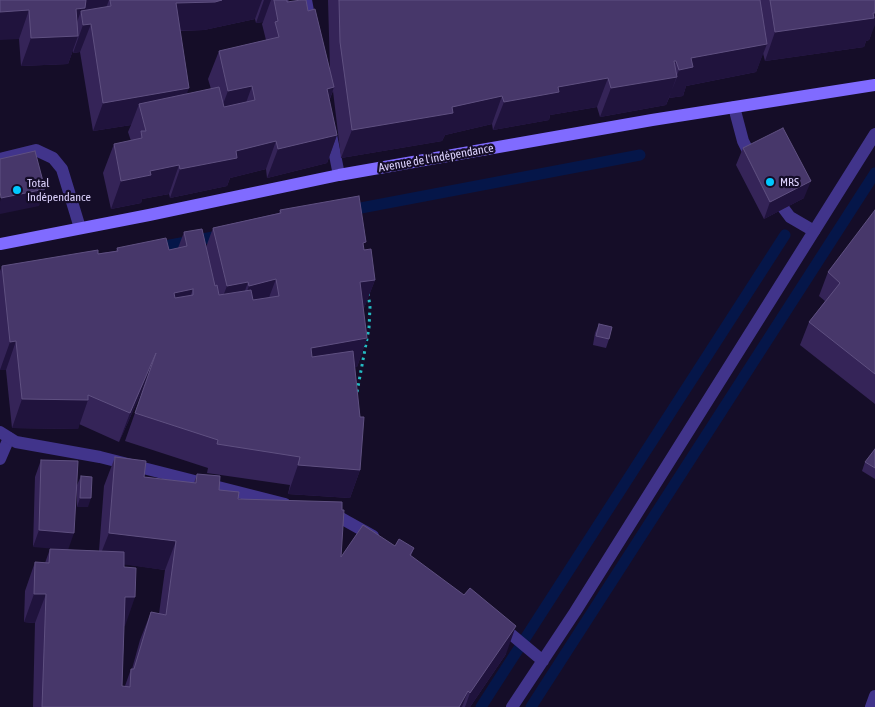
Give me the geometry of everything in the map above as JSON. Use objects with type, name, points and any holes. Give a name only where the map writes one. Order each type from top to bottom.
[{"type":"main road","name":"Avenue de l'indépendance","points":[[0,244],[339,175],[875,84]]},
{"type":"street","points":[[306,0],[313,39]]},
{"type":"street","points":[[734,107],[744,141],[752,159]]},
{"type":"street","points":[[328,117],[339,175]]},
{"type":"street","points":[[512,707],[543,661],[875,134]]},
{"type":"street","points":[[0,159],[36,150],[53,158],[62,169],[80,228]]},
{"type":"street","points":[[784,209],[790,217],[814,231]]},
{"type":"street","points":[[0,459],[4,435],[16,442],[100,457],[297,506]]},
{"type":"street","points":[[314,511],[339,517],[386,542]]},
{"type":"street","points":[[492,620],[543,661]]},
{"type":"street","points":[[871,707],[875,696]]},
{"type":"path","points":[[356,396],[369,328],[370,307],[368,290]]},
{"type":"building","points":[[0,0],[86,0],[85,8],[76,9],[78,36],[31,38],[29,10],[0,12]]},
{"type":"building","points":[[110,0],[222,0],[215,2],[176,3],[189,88],[103,103],[91,24],[83,25],[81,11],[111,6]]},
{"type":"building","points":[[274,0],[287,0],[287,2],[306,0],[308,11],[315,9],[334,87],[327,89],[337,135],[278,149],[276,141],[236,151],[237,158],[180,169],[179,165],[150,171],[151,175],[121,181],[114,144],[142,138],[141,131],[146,131],[139,104],[219,87],[224,107],[255,100],[252,86],[228,91],[219,51],[279,37],[275,22],[278,21]]},
{"type":"building","points":[[339,0],[760,0],[767,44],[691,58],[693,67],[679,70],[676,61],[674,61],[677,77],[611,88],[608,78],[558,87],[559,92],[504,102],[502,96],[452,107],[453,113],[352,130],[340,42]]},
{"type":"building","points":[[770,0],[875,0],[875,13],[873,13],[874,18],[775,32]]},
{"type":"building","points":[[783,128],[811,181],[770,202],[743,148]]},
{"type":"building","points":[[35,151],[45,189],[1,198],[0,159]]},
{"type":"building","points":[[359,196],[366,242],[363,243],[364,250],[371,249],[375,280],[360,282],[367,338],[311,348],[312,357],[353,351],[360,417],[364,417],[360,470],[298,465],[300,457],[217,444],[218,440],[135,413],[156,353],[130,413],[88,395],[88,400],[22,399],[16,341],[10,342],[2,266],[98,250],[98,254],[118,251],[117,248],[166,238],[169,250],[187,246],[184,232],[202,229],[215,286],[217,285],[219,295],[251,290],[253,300],[279,296],[276,279],[249,286],[248,282],[227,286],[213,228],[281,213],[280,210]],"holes":[[[193,289],[193,295],[175,298],[174,293]]]},
{"type":"building","points":[[875,210],[875,374],[809,322],[840,283],[828,272]]},
{"type":"building","points":[[599,324],[612,327],[609,339],[596,336]]},
{"type":"building","points":[[875,449],[875,468],[865,462]]},
{"type":"building","points":[[115,457],[146,461],[144,477],[196,483],[197,474],[220,476],[219,490],[239,492],[238,499],[342,502],[342,510],[344,510],[341,557],[363,525],[395,546],[399,539],[414,548],[410,555],[464,595],[470,588],[516,626],[470,693],[468,691],[459,707],[42,707],[46,594],[34,594],[35,562],[49,563],[50,549],[124,552],[124,567],[136,568],[135,597],[125,597],[122,686],[130,687],[131,669],[134,669],[151,612],[166,615],[176,541],[109,533]]},
{"type":"building","points":[[41,460],[78,461],[74,533],[39,530]]},
{"type":"building","points":[[81,476],[92,477],[91,498],[80,498]]},
{"type":"waterway","points":[[345,211],[640,155]]},
{"type":"waterway","points":[[531,707],[875,173]]},
{"type":"waterway","points":[[154,248],[224,235]]},
{"type":"waterway","points":[[481,707],[785,235]]},
{"type":"place","name":"MRS","points":[[770,182]]},
{"type":"place","name":"Total Indépendance","points":[[17,190]]}]
